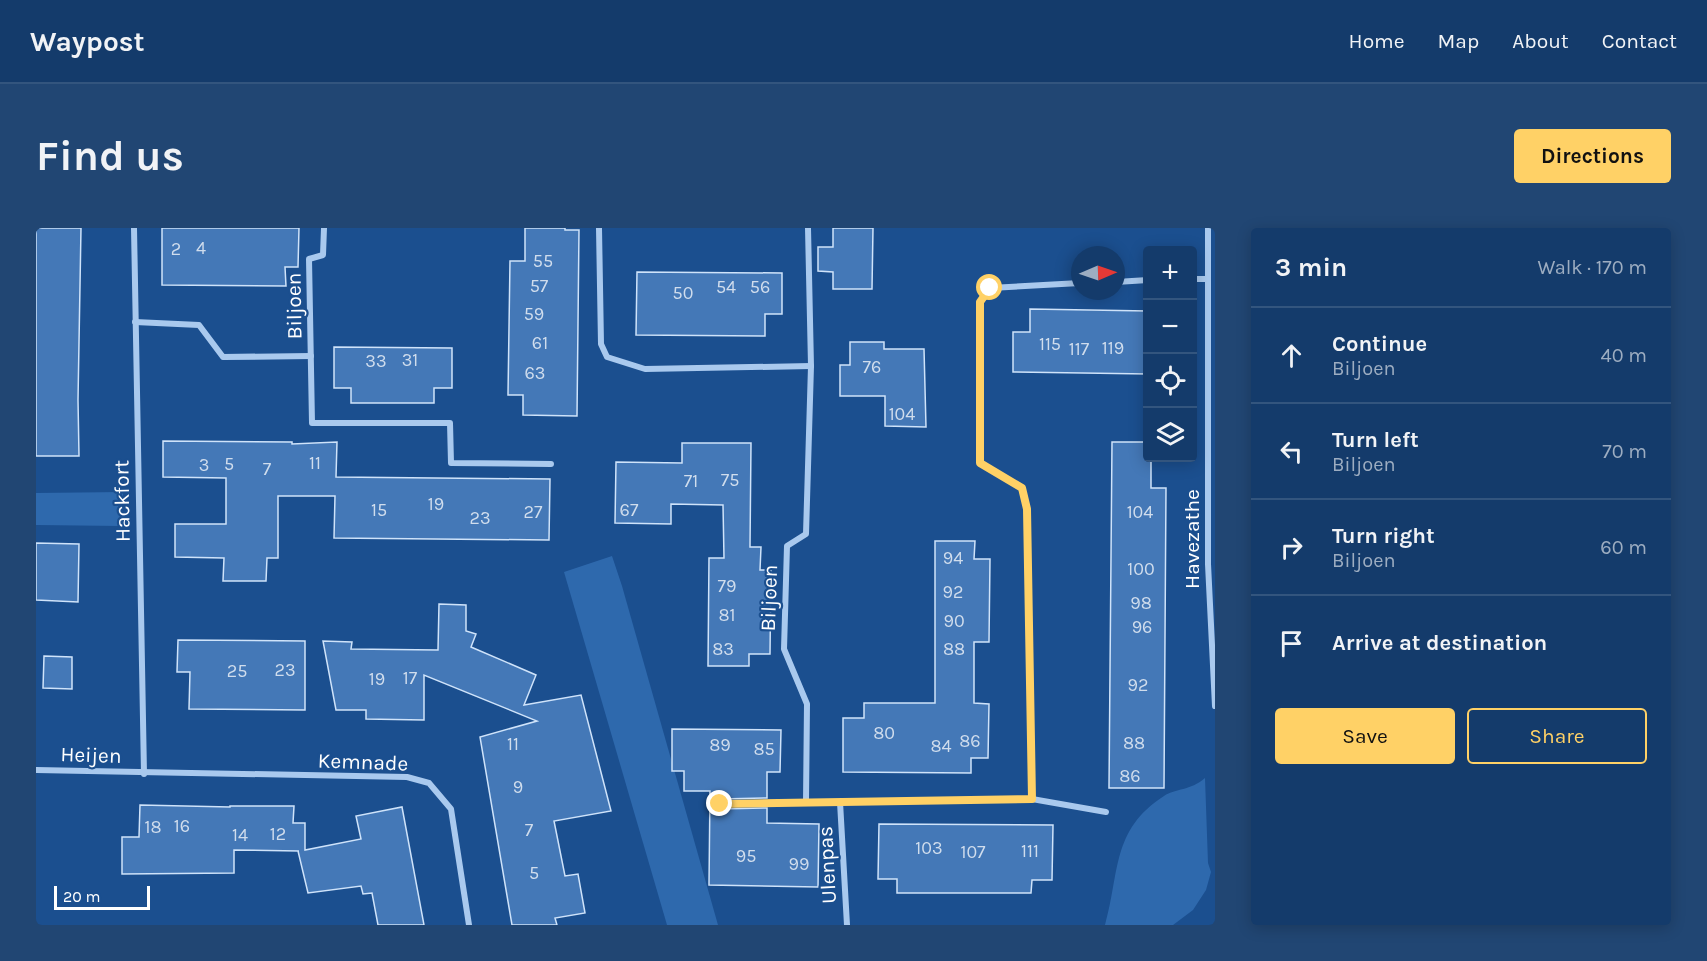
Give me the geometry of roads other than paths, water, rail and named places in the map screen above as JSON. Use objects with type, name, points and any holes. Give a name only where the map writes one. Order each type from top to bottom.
[{"type":"street","name":"Hackfort","points":[[134,228],[144,774]]},
{"type":"street","name":"Biljoen","points":[[324,228],[322,255],[309,259],[312,423],[450,423],[451,463],[551,464]]},
{"type":"street","points":[[600,228],[601,344],[607,357],[645,369],[811,366]]},
{"type":"street","name":"Biljoen","points":[[806,802],[807,704],[784,650],[787,546],[806,534],[811,366],[808,228]]},
{"type":"street","name":"Havezathe","points":[[1208,228],[1208,279],[1212,289],[1208,564],[1215,706]]},
{"type":"street","points":[[1197,279],[1208,279]]},
{"type":"street","points":[[1125,281],[1143,280]]},
{"type":"street","points":[[1032,799],[1027,509],[1022,488],[980,463],[980,302],[990,288],[1071,284]]},
{"type":"street","name":"Biljoen","points":[[135,322],[199,325],[223,357],[311,356]]},
{"type":"street","name":"Heijen","points":[[36,770],[144,774]]},
{"type":"street","name":"Kemnade","points":[[144,774],[407,777],[429,783],[451,809],[469,925]]},
{"type":"street","points":[[720,804],[1032,799],[1106,812]]},
{"type":"street","name":"Ulenpas","points":[[840,802],[847,925]]}]
